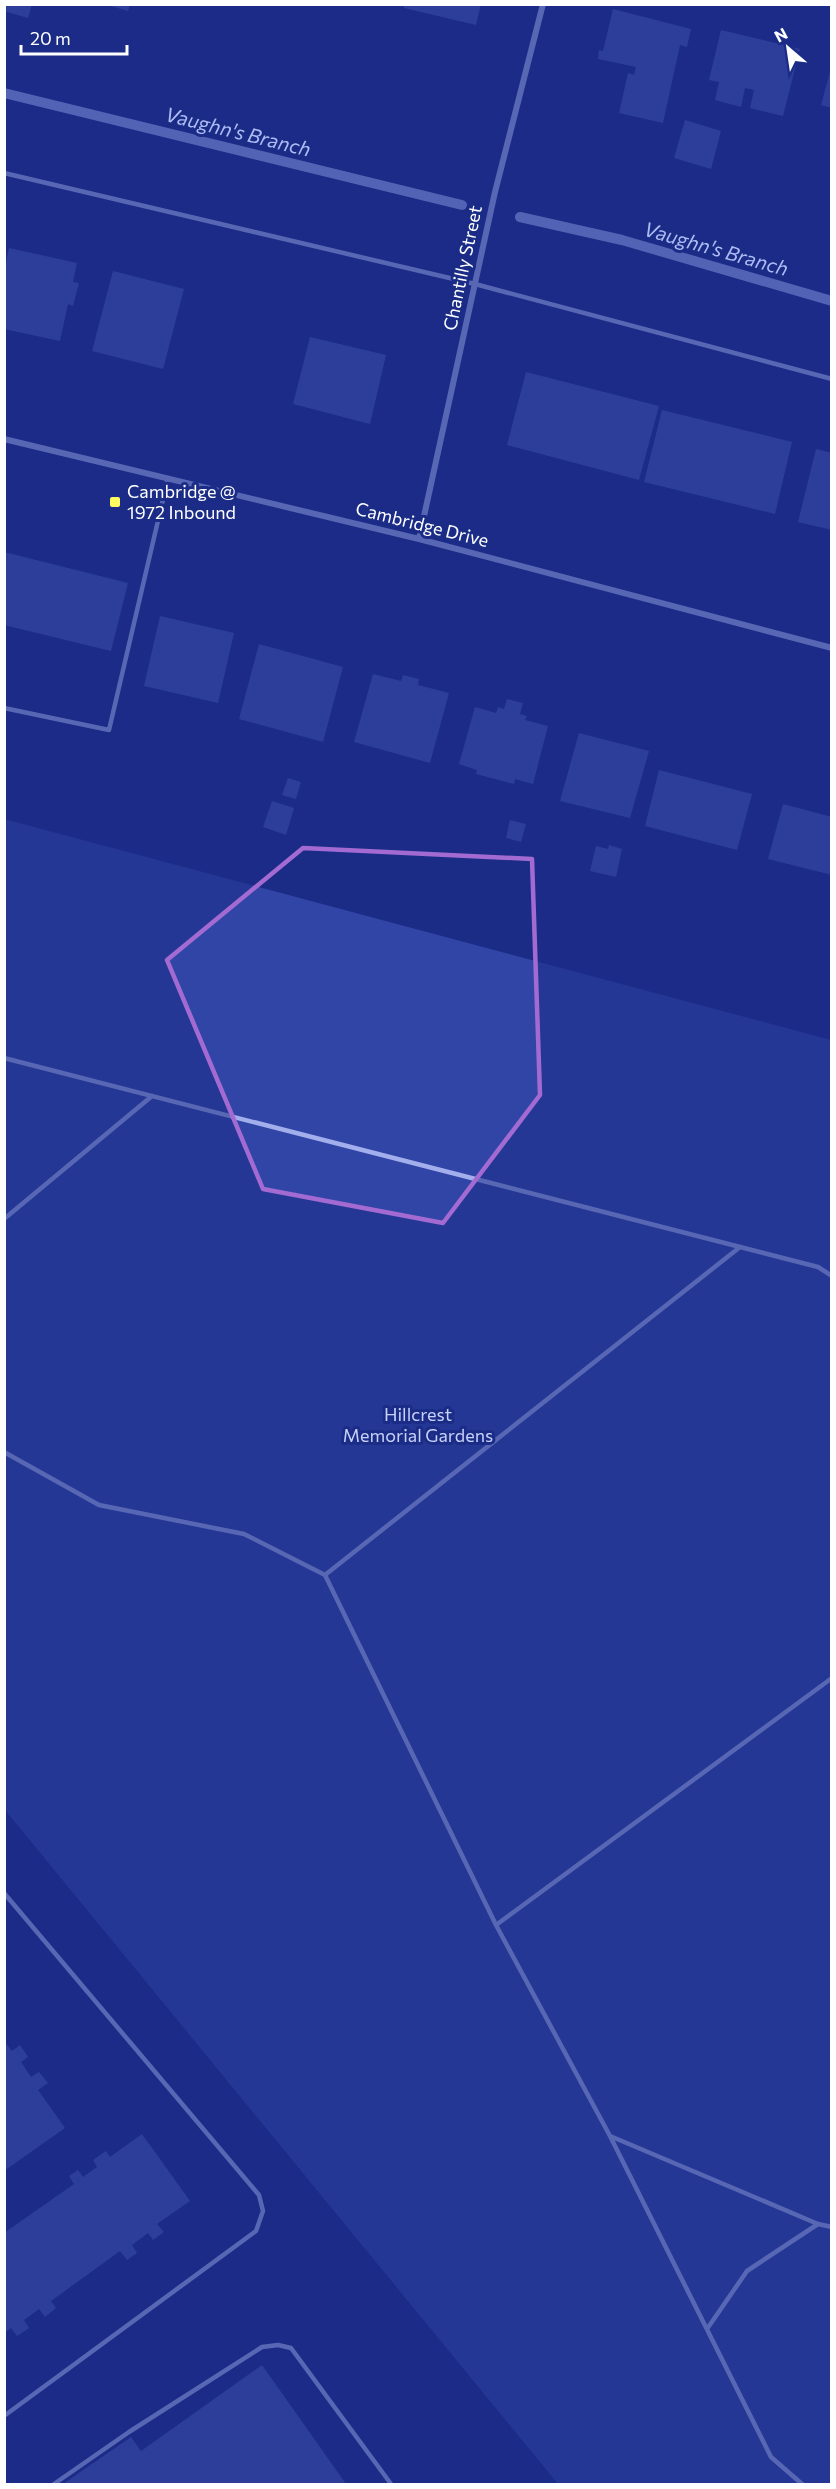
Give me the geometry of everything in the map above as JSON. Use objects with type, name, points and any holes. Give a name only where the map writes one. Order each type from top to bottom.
[{"type":"street","name":"Chantilly Street","points":[[419,539],[495,192],[543,4]]},
{"type":"street","name":"Cambridge Drive","points":[[4,439],[419,539],[831,648]]},
{"type":"lane","points":[[4,173],[475,285],[831,379]]},
{"type":"lane","points":[[4,708],[109,730],[168,478]]},
{"type":"lane","points":[[4,1058],[818,1267],[831,1276]]},
{"type":"lane","points":[[4,1219],[152,1096]]},
{"type":"lane","points":[[325,1575],[740,1247]]},
{"type":"lane","points":[[4,1452],[99,1505],[244,1534],[325,1575],[496,1925],[610,2136],[771,2457],[802,2484]]},
{"type":"lane","points":[[496,1925],[831,1678]]},
{"type":"lane","points":[[4,1893],[259,2195],[263,2211],[256,2231],[4,2416]]},
{"type":"lane","points":[[610,2136],[818,2224],[831,2227]]},
{"type":"lane","points":[[707,2329],[747,2271],[818,2224]]},
{"type":"lane","points":[[54,2484],[129,2432],[262,2347],[278,2345],[291,2348],[391,2484]]},
{"type":"highlighted area","points":[[303,848],[532,859],[540,1095],[443,1223],[263,1189],[167,960]]},
{"type":"green space","name":"Hillcrest Memorial Gardens","points":[[4,819],[831,1040],[831,2484],[558,2484],[5,1810]]},
{"type":"building","points":[[4,4],[32,4],[28,18],[4,11]]},
{"type":"building","points":[[104,4],[130,4],[128,11]]},
{"type":"building","points":[[404,4],[481,4],[476,25],[404,8]]},
{"type":"building","points":[[613,9],[691,29],[687,47],[680,45],[663,123],[619,113],[628,73],[634,75],[636,67],[598,59],[599,50],[603,51]]},
{"type":"building","points":[[721,30],[800,49],[783,116],[750,108],[754,90],[745,88],[741,107],[715,100],[719,82],[709,80]]},
{"type":"building","points":[[832,68],[832,108],[821,105]]},
{"type":"building","points":[[685,120],[721,131],[711,169],[674,158]]},
{"type":"building","points":[[9,248],[77,263],[73,282],[79,283],[73,306],[68,304],[60,341],[4,329],[4,271]]},
{"type":"building","points":[[113,271],[184,289],[163,369],[92,351]]},
{"type":"building","points":[[310,337],[386,355],[370,424],[293,404]]},
{"type":"building","points":[[526,372],[659,406],[639,480],[507,445]]},
{"type":"building","points":[[662,410],[792,442],[775,514],[644,482]]},
{"type":"building","points":[[816,449],[832,453],[832,530],[798,522]]},
{"type":"building","points":[[4,552],[128,583],[111,651],[4,625]]},
{"type":"building","points":[[160,616],[234,633],[218,703],[144,686]]},
{"type":"building","points":[[259,644],[343,667],[323,742],[239,719]]},
{"type":"building","points":[[373,674],[401,681],[403,675],[419,679],[418,685],[449,693],[430,763],[354,742]]},
{"type":"building","points":[[507,699],[523,703],[520,714],[527,716],[525,720],[548,726],[533,784],[515,779],[514,784],[476,774],[477,770],[459,764],[475,707],[496,713],[498,707],[504,709]]},
{"type":"building","points":[[579,733],[649,751],[630,818],[560,801]]},
{"type":"building","points":[[659,770],[752,794],[737,850],[645,826]]},
{"type":"building","points":[[288,778],[301,782],[296,799],[282,795]]},
{"type":"building","points":[[272,801],[294,808],[286,835],[263,827]]},
{"type":"building","points":[[783,804],[832,817],[832,875],[768,859]]},
{"type":"building","points":[[510,820],[526,824],[521,842],[506,838]]},
{"type":"building","points":[[609,845],[622,849],[616,877],[590,871],[596,846],[608,849]]},
{"type":"building","points":[[4,2041],[12,2051],[20,2045],[28,2057],[21,2062],[31,2077],[39,2072],[48,2083],[38,2090],[65,2128],[4,2171]]},
{"type":"building","points":[[142,2134],[190,2201],[157,2224],[164,2232],[153,2240],[148,2233],[132,2245],[137,2253],[127,2260],[120,2251],[51,2301],[56,2308],[45,2317],[39,2309],[24,2320],[29,2328],[17,2336],[11,2328],[4,2333],[4,2233],[74,2184],[69,2176],[78,2170],[83,2177],[97,2167],[93,2160],[106,2151],[110,2157]]},
{"type":"building","points":[[262,2365],[346,2484],[63,2484],[131,2437],[141,2451]]},
{"type":"waterway","name":"Vaughn's Branch","points":[[4,93],[462,205]]},
{"type":"waterway","name":"Vaughn's Branch","points":[[520,217],[622,240],[832,301]]},
{"type":"place","name":"Cambridge @ 1972 Inbound","points":[[115,502]]}]
